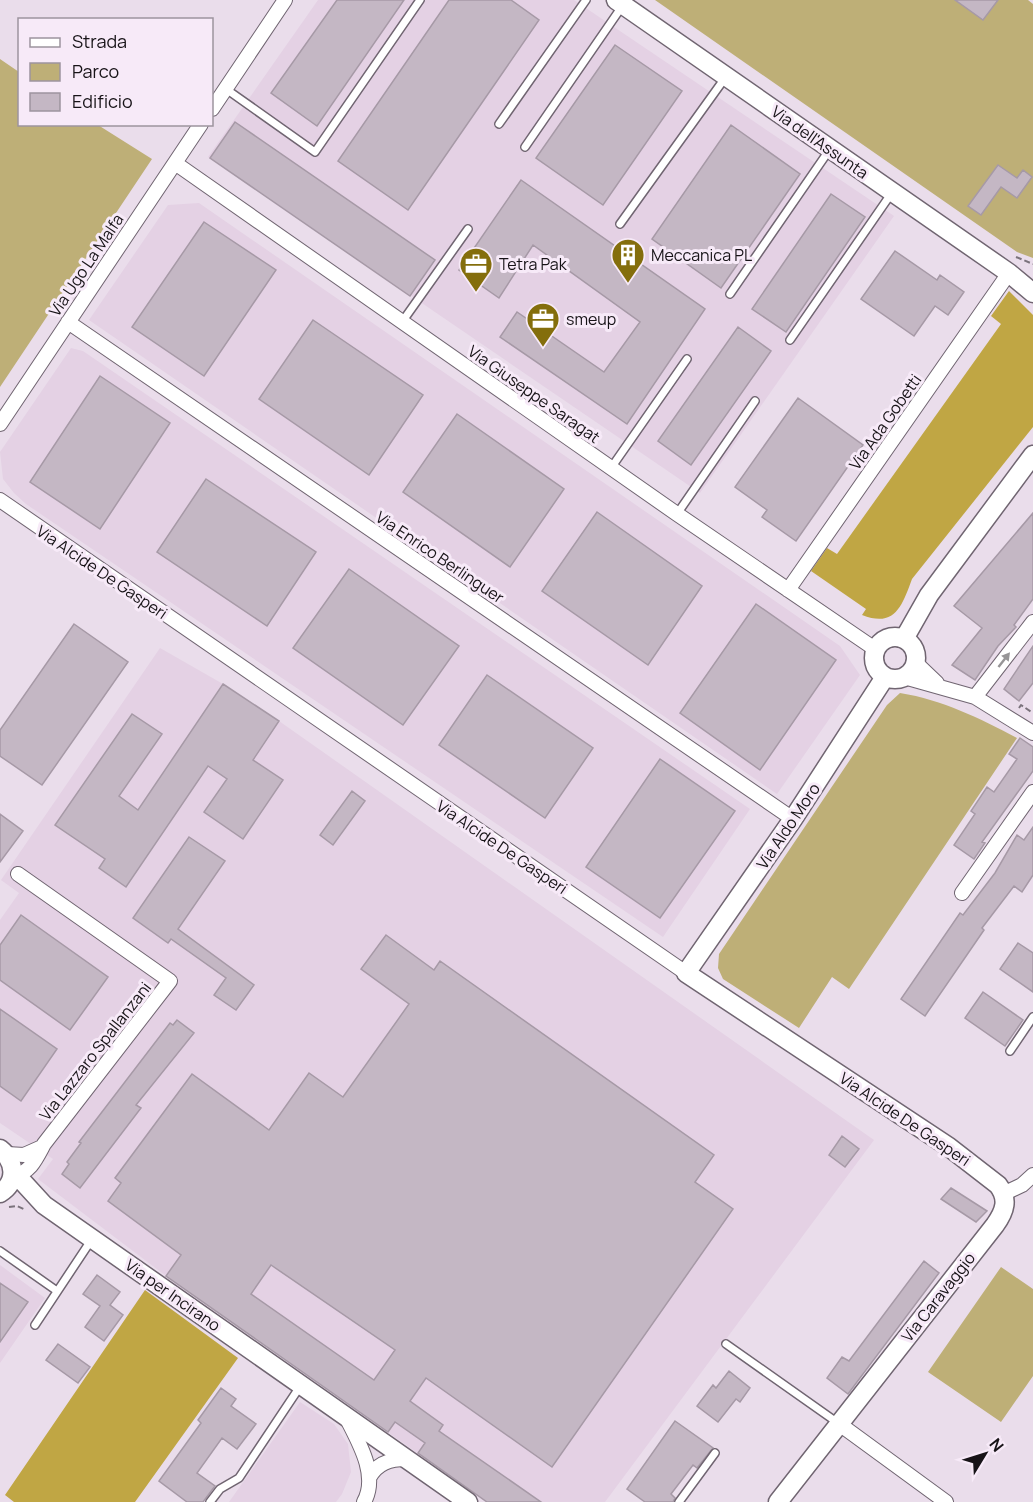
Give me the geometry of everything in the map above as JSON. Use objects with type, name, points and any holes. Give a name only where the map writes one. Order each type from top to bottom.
[{"type":"street","points":[[213,107],[285,0]]},
{"type":"street","name":"Via dell'Assunta","points":[[620,2],[1030,288]]},
{"type":"street","name":"Via Ugo La Malfa","points":[[0,424],[200,126]]},
{"type":"street","name":"Via Giuseppe Saragat","points":[[175,163],[677,514],[876,649]]},
{"type":"street","name":"Via Ada Gobetti","points":[[788,590],[1009,273]]},
{"type":"street","name":"Via Enrico Berlinguer","points":[[68,322],[793,819]]},
{"type":"street","points":[[904,639],[929,595],[1033,455]]},
{"type":"street","name":"Via Alcide De Gasperi","points":[[0,500],[686,973],[949,1148],[991,1178],[1005,1193]]},
{"type":"street","points":[[975,697],[1033,622]]},
{"type":"street","points":[[910,670],[914,649],[904,639],[891,637],[879,643],[876,649],[876,668],[885,677],[910,670],[939,685],[975,697],[1033,734]]},
{"type":"street","name":"Via Aldo Moro","points":[[686,973],[793,819],[885,677]]},
{"type":"street","points":[[962,893],[1033,792]]},
{"type":"street","name":"Via Lazzaro Spallanzani","points":[[13,1177],[30,1168],[42,1147],[170,981],[18,874]]},
{"type":"street","name":"Via Lazzaro Spallanzani","points":[[3,1152],[24,1155],[42,1147]]},
{"type":"street","points":[[0,1194],[10,1184],[13,1177],[12,1165],[3,1152]]},
{"type":"street","points":[[1005,1193],[1022,1185],[1033,1175]]},
{"type":"street","name":"Via per Incirano","points":[[13,1177],[22,1181],[44,1205],[468,1502]]},
{"type":"street","name":"Via Caravaggio","points":[[778,1502],[995,1225],[1004,1210],[1005,1193]]},
{"type":"street","name":"Via per Incirano","points":[[0,1194],[44,1205]]},
{"type":"street","points":[[346,1417],[365,1459],[369,1478]]},
{"type":"street","points":[[838,1423],[939,1500]]},
{"type":"street","points":[[363,1502],[373,1469],[382,1463],[406,1459]]},
{"type":"lane","points":[[225,89],[315,152],[420,0]]},
{"type":"lane","points":[[499,124],[586,0]]},
{"type":"lane","points":[[525,147],[620,2]]},
{"type":"lane","points":[[620,224],[726,76]]},
{"type":"lane","points":[[730,294],[830,149]]},
{"type":"lane","points":[[790,340],[892,192]]},
{"type":"lane","points":[[402,322],[468,229]]},
{"type":"lane","points":[[611,468],[687,359]]},
{"type":"lane","points":[[677,514],[755,401]]},
{"type":"lane","points":[[1010,1051],[1033,1017]]},
{"type":"lane","points":[[35,1325],[54,1290],[92,1239]]},
{"type":"lane","points":[[0,1251],[54,1290]]},
{"type":"lane","points":[[726,1344],[838,1423]]},
{"type":"lane","points":[[210,1502],[220,1489],[239,1478],[301,1385]]},
{"type":"lane","points":[[679,1502],[715,1453]]},
{"type":"shaded area","points":[[318,0],[574,0],[894,216],[700,493],[208,157]]},
{"type":"shaded area","points":[[199,203],[840,646],[860,675],[777,794],[89,320],[168,205]]},
{"type":"shaded area","points":[[1009,291],[1033,315],[1033,427],[912,579],[905,598],[896,612],[882,619],[862,615],[866,609],[811,571],[827,548],[837,554],[1001,324],[991,316]]},
{"type":"shaded area","points":[[71,348],[83,351],[750,809],[663,937],[26,504],[14,493],[3,479],[0,452]]},
{"type":"shaded area","points":[[160,648],[223,684],[279,721],[874,1140],[605,1502],[487,1502],[166,1276],[38,1179],[53,1159],[0,1123],[0,920],[19,893],[1,880]]},
{"type":"shaded area","points":[[0,1265],[45,1298],[0,1363]]},
{"type":"shaded area","points":[[145,1290],[238,1358],[135,1502],[14,1502],[5,1495]]},
{"type":"shaded area","points":[[300,1402],[334,1424],[348,1444],[351,1472],[342,1494],[336,1502],[229,1502]]},
{"type":"green space","points":[[655,0],[1028,0],[1033,4],[1033,258],[1017,252]]},
{"type":"green space","points":[[0,59],[18,71],[18,126],[100,126],[152,159],[0,387]]},
{"type":"green space","points":[[900,693],[946,705],[1017,738],[849,989],[832,977],[799,1028],[723,979],[718,968],[719,954],[887,705]]},
{"type":"green space","points":[[1001,1267],[1033,1289],[1033,1376],[1001,1422],[928,1372]]},
{"type":"building","points":[[337,0],[404,0],[317,126],[271,93]]},
{"type":"building","points":[[449,0],[511,0],[539,20],[408,210],[338,161]]},
{"type":"building","points":[[955,0],[998,0],[983,20]]},
{"type":"building","points":[[615,45],[682,91],[603,205],[536,158]]},
{"type":"building","points":[[235,122],[435,260],[410,296],[210,158]]},
{"type":"building","points":[[731,125],[800,174],[721,288],[652,239]]},
{"type":"building","points":[[998,165],[1017,178],[1023,170],[1032,177],[1017,198],[1001,187],[981,215],[968,206]]},
{"type":"building","name":"Meccanica PL","points":[[521,180],[705,309],[627,424],[500,337],[517,312],[604,372],[640,322],[533,245],[499,298],[459,270]]},
{"type":"building","points":[[831,194],[865,217],[786,332],[752,309]]},
{"type":"building","points":[[204,222],[276,270],[204,376],[132,327]]},
{"type":"building","points":[[895,251],[937,280],[940,275],[964,292],[948,315],[935,306],[914,336],[861,299]]},
{"type":"building","points":[[313,320],[423,395],[369,475],[259,399]]},
{"type":"building","points":[[738,327],[771,351],[691,465],[658,441]]},
{"type":"building","points":[[100,376],[170,423],[100,529],[30,482]]},
{"type":"building","points":[[798,398],[863,445],[796,541],[762,517],[767,510],[735,487]]},
{"type":"building","points":[[457,414],[564,489],[510,567],[403,492]]},
{"type":"building","points":[[206,479],[316,552],[267,626],[157,552]]},
{"type":"building","points":[[597,512],[702,586],[648,665],[542,591]]},
{"type":"building","points":[[1033,513],[1033,599],[1014,625],[1016,627],[998,646],[975,680],[952,665],[982,628],[954,606]]},
{"type":"building","points":[[349,569],[459,646],[403,725],[293,648]]},
{"type":"building","points":[[756,604],[836,660],[760,770],[680,713]]},
{"type":"building","points":[[74,624],[128,662],[42,785],[0,756],[0,730]]},
{"type":"building","points":[[1033,646],[1033,683],[1019,701],[1004,689]]},
{"type":"building","points":[[487,675],[593,748],[545,818],[439,745]]},
{"type":"building","points":[[223,684],[279,721],[253,760],[283,780],[243,839],[204,812],[227,779],[208,766],[126,887],[99,868],[105,859],[55,825],[132,714],[162,734],[119,796],[138,810]]},
{"type":"building","points":[[1020,738],[1033,747],[1033,771],[982,842],[985,843],[974,859],[954,845],[975,814],[971,811],[987,787],[994,792],[1017,759],[1009,754]]},
{"type":"building","points":[[660,759],[735,811],[660,918],[586,867]]},
{"type":"building","points":[[352,791],[365,801],[333,845],[320,835]]},
{"type":"building","points":[[0,814],[23,831],[0,862]]},
{"type":"building","points":[[1033,827],[1033,875],[1022,892],[1014,886],[982,928],[984,930],[925,1016],[901,999],[960,913],[963,915],[995,873],[1017,835],[1024,840]]},
{"type":"building","points":[[189,837],[225,861],[178,929],[254,985],[236,1010],[214,995],[226,978],[171,939],[168,943],[133,918]]},
{"type":"building","points":[[21,915],[108,977],[70,1030],[0,980],[0,945]]},
{"type":"building","points":[[386,935],[434,970],[440,961],[714,1155],[695,1182],[733,1209],[552,1467],[426,1378],[410,1401],[443,1425],[439,1431],[541,1502],[487,1502],[418,1453],[425,1443],[395,1422],[388,1432],[166,1276],[181,1255],[108,1201],[121,1183],[115,1178],[192,1074],[269,1130],[309,1073],[343,1097],[409,1004],[361,969]],"holes":[[[271,1265],[395,1350],[374,1380],[251,1294]]]},
{"type":"building","points":[[1018,943],[1033,953],[1033,992],[1000,969]]},
{"type":"building","points":[[983,992],[1023,1020],[1005,1046],[965,1018]]},
{"type":"building","points":[[0,1009],[57,1049],[21,1101],[0,1086]]},
{"type":"building","points":[[177,1020],[194,1033],[136,1105],[141,1108],[80,1188],[62,1174],[69,1164],[67,1162],[81,1143],[79,1142],[170,1023],[173,1025]]},
{"type":"building","points":[[842,1136],[859,1149],[845,1167],[829,1155]]},
{"type":"building","points":[[951,1188],[987,1211],[976,1222],[941,1199]]},
{"type":"building","points":[[924,1261],[939,1273],[848,1394],[827,1378],[842,1357],[849,1361]]},
{"type":"building","points":[[97,1275],[120,1292],[110,1305],[123,1315],[104,1341],[85,1327],[100,1306],[83,1294]]},
{"type":"building","points":[[0,1283],[28,1302],[0,1342]]},
{"type":"building","points":[[58,1344],[90,1367],[78,1383],[46,1360]]},
{"type":"building","points":[[729,1371],[750,1388],[740,1402],[736,1399],[718,1422],[697,1406],[713,1385],[716,1388]]},
{"type":"building","points":[[221,1388],[236,1399],[231,1406],[256,1424],[237,1449],[222,1438],[197,1473],[215,1486],[203,1502],[187,1502],[159,1481],[201,1423],[198,1420]]},
{"type":"building","points":[[675,1421],[713,1448],[697,1468],[693,1465],[671,1494],[675,1498],[673,1502],[645,1502],[627,1489]]},
{"type":"place","name":"Meccanica PL","points":[[628,284]]},
{"type":"place","name":"Tetra Pak","points":[[476,293]]},
{"type":"place","name":"smeup","points":[[543,348]]}]
